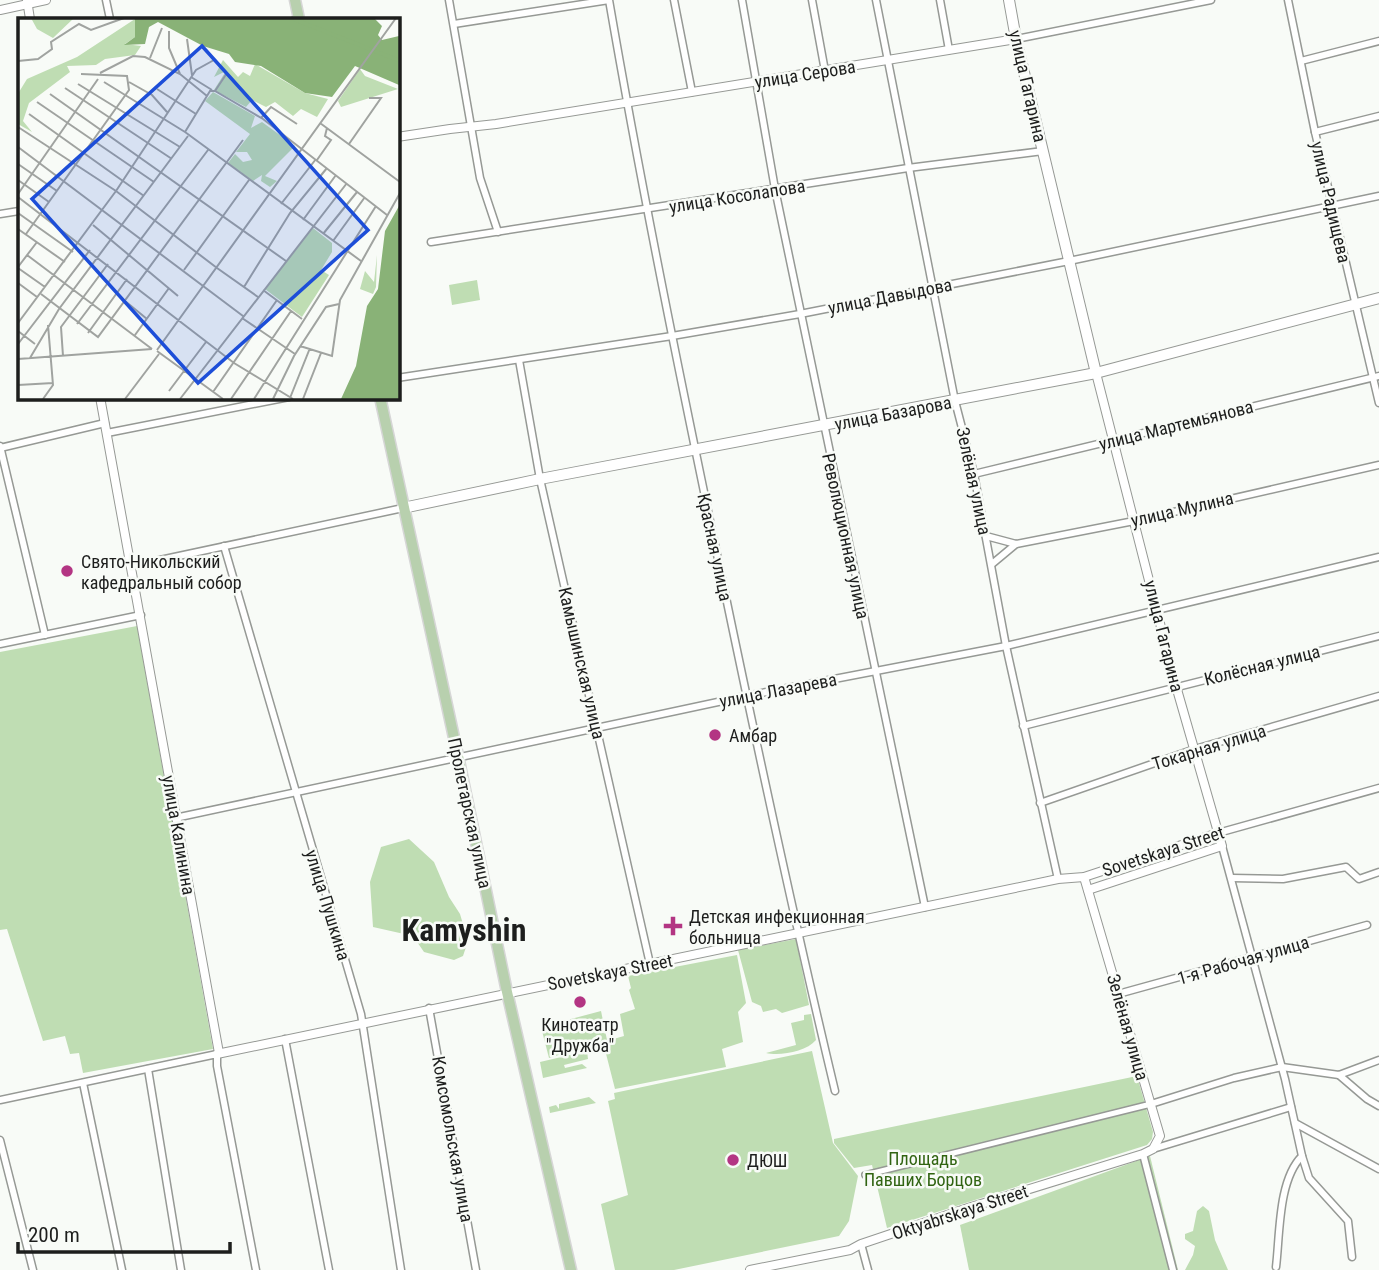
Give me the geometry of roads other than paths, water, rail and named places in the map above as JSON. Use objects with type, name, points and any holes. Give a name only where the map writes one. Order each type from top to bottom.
[{"type":"main road","points":[[295,0],[299,18]]},
{"type":"main road","name":"улица Гагарина","points":[[1009,0],[1016,40],[1096,373]]},
{"type":"main road","name":"улица Базарова","points":[[403,508],[540,479],[1096,373],[1379,298]]},
{"type":"main road","name":"Пролетарская улица","points":[[380,399],[507,992],[570,1270]]},
{"type":"street","points":[[0,10],[46,0]]},
{"type":"street","points":[[106,0],[110,18]]},
{"type":"street","points":[[449,0],[480,178],[498,232]]},
{"type":"street","points":[[454,24],[609,0]]},
{"type":"street","name":"Красная улица","points":[[609,0],[646,211],[695,450],[746,695],[835,1091]]},
{"type":"street","points":[[674,0],[692,92]]},
{"type":"street","name":"Революционная улица","points":[[742,0],[800,314],[925,907]]},
{"type":"street","points":[[812,0],[825,71]]},
{"type":"street","name":"Зелёная улица","points":[[876,0],[932,287],[974,474],[1006,646],[1058,879]]},
{"type":"street","points":[[940,0],[949,50]]},
{"type":"street","name":"улица Серова","points":[[399,137],[628,103],[1016,40],[1211,0]]},
{"type":"street","name":"улица Радищева","points":[[1288,0],[1354,305],[1375,377],[1379,403]]},
{"type":"street","points":[[1301,61],[1379,41]]},
{"type":"street","points":[[1315,132],[1379,116]]},
{"type":"street","name":"улица Косолапова","points":[[431,242],[646,211],[908,168],[1043,152]]},
{"type":"street","name":"улица Давыдова","points":[[399,378],[800,314],[1379,196]]},
{"type":"street","points":[[0,214],[18,211]]},
{"type":"street","name":"Камышинская улица","points":[[519,360],[540,479],[650,964]]},
{"type":"street","name":"улица Гагарина","points":[[1096,373],[1176,686],[1254,958],[1302,1156],[1309,1178],[1348,1222],[1352,1256]]},
{"type":"street","name":"улица Мартемьянова","points":[[974,474],[1375,377]]},
{"type":"street","name":"улица Калинина","points":[[100,399],[219,1053],[217,1066],[256,1270]]},
{"type":"street","points":[[107,433],[279,399]]},
{"type":"street","points":[[45,635],[0,448],[105,424]]},
{"type":"street","name":"улица Мулина","points":[[992,564],[1017,544],[1134,521],[1379,465]]},
{"type":"street","points":[[132,566],[403,508]]},
{"type":"street","points":[[986,536],[1017,544]]},
{"type":"street","name":"улица Пушкина","points":[[224,546],[362,1023],[401,1270]]},
{"type":"street","name":"улица Лазарева","points":[[175,818],[746,695],[876,673],[1006,646],[1379,557]]},
{"type":"street","points":[[0,644],[141,615]]},
{"type":"street","name":"Колёсная улица","points":[[1023,726],[1379,636]]},
{"type":"street","name":"Токарная улица","points":[[1040,803],[1195,749],[1379,696]]},
{"type":"street","name":"Sovetskaya Street","points":[[0,1100],[429,1008],[1058,879],[1084,877],[1218,833],[1379,788]]},
{"type":"street","points":[[1088,890],[1222,846]]},
{"type":"street","points":[[1232,878],[1283,879],[1346,867],[1359,879],[1379,872]]},
{"type":"street","name":"Зелёная улица","points":[[1084,877],[1160,1136],[1153,1149]]},
{"type":"street","name":"1-я Рабочая улица","points":[[1118,994],[1367,925]]},
{"type":"street","name":"Комсомольская улица","points":[[429,1008],[476,1270]]},
{"type":"street","points":[[285,1039],[329,1270]]},
{"type":"street","points":[[865,1175],[1151,1104],[1234,1078],[1282,1067],[1339,1075],[1379,1060]]},
{"type":"street","points":[[148,1069],[181,1270]]},
{"type":"street","points":[[1339,1075],[1379,1106]]},
{"type":"street","points":[[83,1083],[122,1270]]},
{"type":"street","points":[[1153,1149],[1292,1107]]},
{"type":"street","points":[[1295,1122],[1379,1169]]},
{"type":"street","points":[[0,1140],[33,1270]]},
{"type":"street","name":"Oktyabrskaya Street","points":[[751,1270],[850,1250],[968,1208],[1153,1149]]},
{"type":"street","points":[[1143,1154],[1173,1270]]},
{"type":"street","points":[[1276,1267],[1286,1183],[1295,1163],[1302,1156]]},
{"type":"street","points":[[861,1244],[869,1270]]},
{"type":"place","name":"Свято-Никольский кафедральный собор","points":[[67,571]]},
{"type":"place","name":"Амбар","points":[[715,735]]},
{"type":"place","name":"Детская инфекционная больница","points":[[673,926]]},
{"type":"place","name":"Кинотеатр \"Дружба\"","points":[[580,1002]]},
{"type":"place","name":"ДЮШ","points":[[733,1160]]},
{"type":"district","name":"Kamyshin","points":[[464,930]]},
{"type":"park label","name":"Площадь Павших Борцов","points":[[923,1168]]}]
